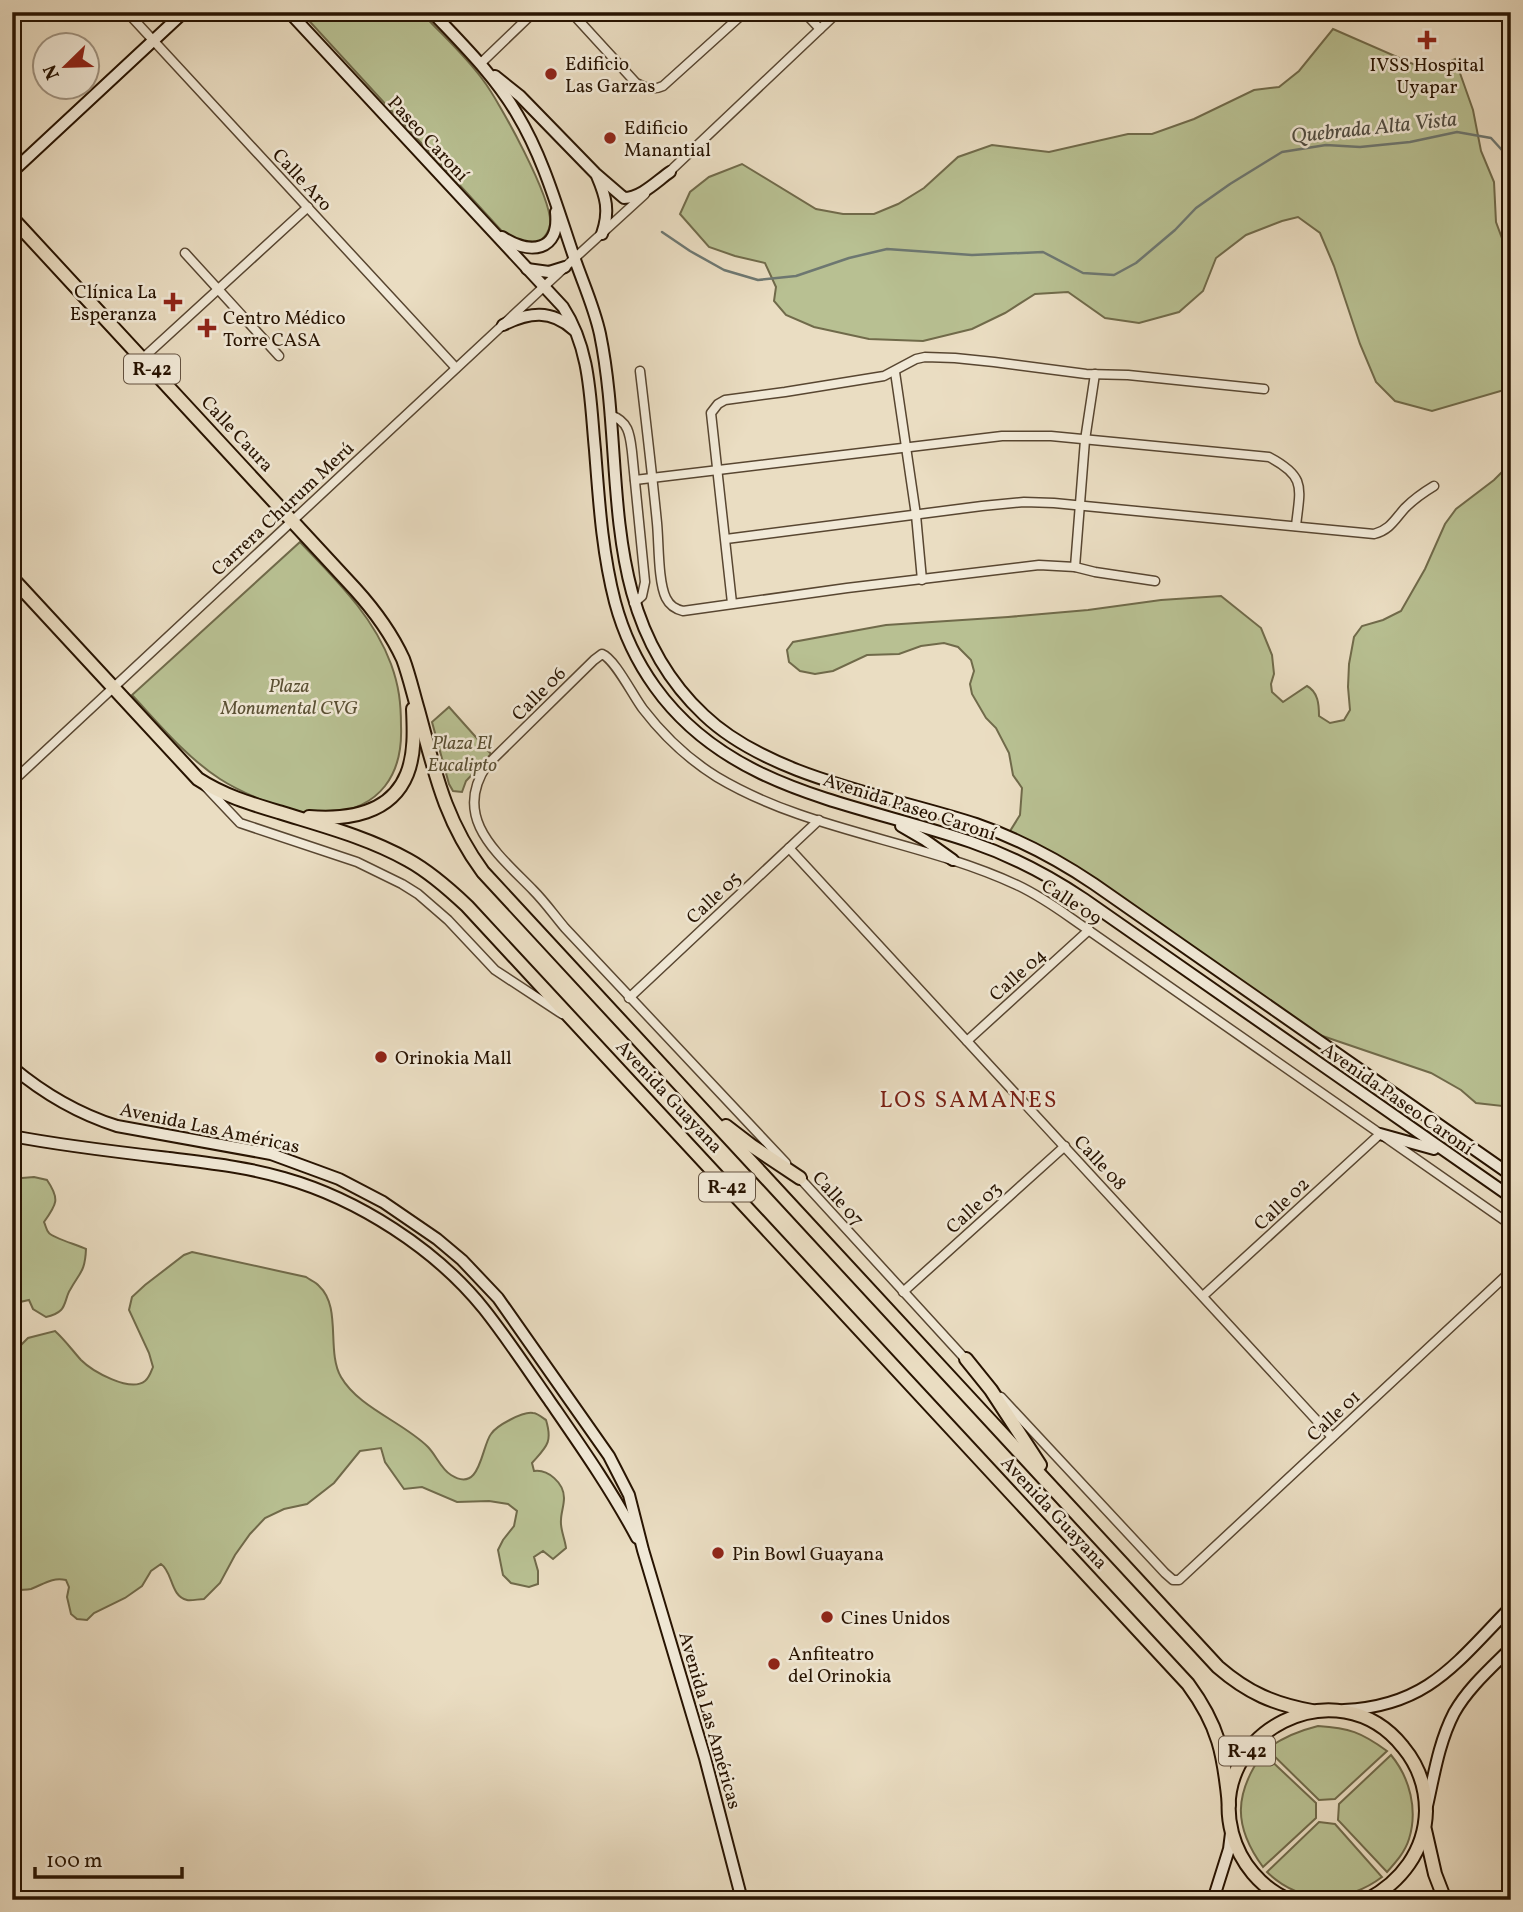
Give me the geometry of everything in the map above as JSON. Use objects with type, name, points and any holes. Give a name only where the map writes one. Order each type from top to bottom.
[{"type":"main road","name":"Calle Caura","points":[[12,218],[292,521]]},
{"type":"main road","name":"Avenida Guayana","points":[[292,521],[377,614],[403,660],[441,794],[458,835],[483,872],[1219,1667],[1230,1677],[1270,1701],[1312,1711]]},
{"type":"main road","name":"R-42","points":[[12,578],[113,687]]},
{"type":"main road","name":"Avenida Guayana","points":[[113,687],[198,779],[214,789],[377,845],[433,876],[467,906],[1188,1684],[1206,1711],[1219,1740],[1225,1763],[1229,1805]]},
{"type":"main road","points":[[281,812],[311,817],[347,817],[373,810],[392,796],[407,775],[411,762],[412,691]]},
{"type":"main road","points":[[689,1095],[752,1146],[800,1178]]},
{"type":"main road","points":[[966,1359],[991,1390],[1073,1510]]},
{"type":"main road","name":"R-42","points":[[1289,1900],[1272,1891],[1253,1874],[1240,1853],[1231,1830],[1229,1805],[1233,1781],[1242,1758],[1277,1724],[1312,1711],[1337,1711],[1349,1712],[1383,1727],[1401,1744],[1415,1765],[1423,1788],[1425,1819],[1435,1874],[1446,1900]]},
{"type":"main road","name":"R-42","points":[[1367,1900],[1388,1888],[1405,1870],[1418,1849],[1425,1819]]},
{"type":"street","points":[[12,21],[21,12]]},
{"type":"street","name":"Calle Aro","points":[[128,12],[456,368]]},
{"type":"street","points":[[12,172],[184,12]]},
{"type":"street","name":"Paseo Caroní","points":[[289,12],[543,287]]},
{"type":"street","points":[[432,12],[480,64],[517,113],[544,169],[574,258]]},
{"type":"street","points":[[480,64],[534,12]]},
{"type":"street","points":[[571,12],[636,83],[655,90],[663,86],[745,12]]},
{"type":"street","points":[[804,12],[820,29]]},
{"type":"street","points":[[480,64],[520,96],[616,192],[629,198],[643,192],[670,172],[838,12]]},
{"type":"street","name":"Carrera Churum Merú","points":[[12,782],[574,258],[670,172]]},
{"type":"street","points":[[595,173],[607,211],[602,234]]},
{"type":"street","points":[[489,228],[516,245],[530,249],[541,246],[548,242],[555,230],[555,200]]},
{"type":"street","points":[[142,359],[308,208]]},
{"type":"street","points":[[185,253],[279,356]]},
{"type":"street","name":"Avenida Paseo Caroní","points":[[574,258],[588,291],[600,335],[620,528],[634,603],[662,665],[704,716],[737,741],[792,768],[977,825],[1051,856],[1511,1175]]},
{"type":"street","points":[[527,269],[549,272],[565,267]]},
{"type":"street","name":"Avenida Paseo Caroní","points":[[543,287],[563,307],[578,333],[586,363],[599,504],[611,585],[625,632],[646,675],[692,730],[728,757],[786,785],[971,842],[1027,864],[1057,881],[1511,1197]]},
{"type":"street","points":[[503,325],[522,316],[548,315],[566,322],[578,333]]},
{"type":"street","points":[[732,603],[711,414],[721,401],[884,376],[895,372],[907,362],[925,358],[1264,388]]},
{"type":"street","points":[[640,372],[662,578],[667,600],[672,606],[683,611],[1039,565],[1075,567],[1155,581]]},
{"type":"street","points":[[895,372],[916,515],[922,580]]},
{"type":"street","points":[[1075,567],[1085,440],[1095,374]]},
{"type":"street","points":[[610,415],[622,421],[629,432],[645,582],[644,594],[634,603]]},
{"type":"street","points":[[635,480],[1017,435],[1269,457],[1287,468],[1298,480],[1300,492],[1296,526]]},
{"type":"street","points":[[726,539],[1003,503],[1039,502],[1378,533],[1392,525],[1411,502],[1434,486]]},
{"type":"street","name":"Calle 09","points":[[603,654],[614,664],[627,687],[658,727],[677,746],[716,776],[778,806],[953,860],[1018,885],[1045,900],[1511,1225]]},
{"type":"street","name":"Calle 06","points":[[482,831],[473,802],[481,774],[487,765],[603,654]]},
{"type":"street","points":[[198,779],[240,824],[358,862],[418,894],[448,920],[495,970],[575,1022]]},
{"type":"street","points":[[876,814],[909,830],[953,860]]},
{"type":"street","name":"Calle 05","points":[[629,998],[819,820]]},
{"type":"street","name":"Calle 07","points":[[482,831],[490,845],[538,894],[629,998],[800,1178],[1165,1573],[1176,1581]]},
{"type":"street","name":"Calle 08","points":[[789,848],[1332,1437]]},
{"type":"street","name":"Calle 04","points":[[967,1041],[1088,930]]},
{"type":"street","name":"Avenida Las Américas","points":[[12,1068],[61,1101],[102,1121],[271,1154],[339,1179],[383,1202],[437,1239],[480,1278],[514,1321],[617,1469],[629,1494],[705,1758],[742,1900]]},
{"type":"street","points":[[1380,1134],[1448,1153]]},
{"type":"street","name":"Calle 02","points":[[1203,1296],[1380,1134]]},
{"type":"street","name":"Avenida Las Américas","points":[[12,1136],[223,1165],[282,1177],[332,1195],[374,1217],[426,1253],[467,1290],[502,1334],[604,1479],[643,1550]]},
{"type":"street","name":"Calle 03","points":[[903,1292],[1065,1146]]},
{"type":"street","points":[[332,1195],[339,1179]]},
{"type":"street","name":"Calle 01","points":[[1176,1581],[1511,1272]]},
{"type":"street","points":[[502,1334],[514,1321]]},
{"type":"street","points":[[1337,1711],[1377,1707],[1428,1686],[1447,1671],[1511,1607]]},
{"type":"street","points":[[1425,1819],[1443,1741],[1454,1713],[1472,1689],[1511,1648]]},
{"type":"street","points":[[1213,1900],[1229,1849],[1231,1830]]},
{"type":"green space","points":[[301,12],[421,12],[476,71],[491,91],[512,129],[535,174],[549,213],[550,225],[544,237],[534,245],[510,240]]},
{"type":"green space","points":[[1333,29],[1429,71],[1455,59],[1473,110],[1481,151],[1494,182],[1496,222],[1503,241],[1511,244],[1511,388],[1432,411],[1395,401],[1376,382],[1320,233],[1298,217],[1246,235],[1216,258],[1203,291],[1179,312],[1139,323],[1105,318],[1068,292],[1035,294],[972,329],[923,341],[869,339],[814,327],[786,315],[774,301],[776,287],[765,263],[709,247],[680,214],[690,192],[709,177],[742,164],[816,209],[843,214],[874,214],[898,204],[924,188],[958,157],[992,145],[1049,152],[1128,134],[1152,134],[1194,119],[1254,90],[1279,87],[1299,71]]},
{"type":"green space","points":[[1511,463],[1511,1107],[1476,1103],[1461,1090],[1431,1073],[1302,1029],[1086,879],[1007,836],[1020,815],[1022,788],[1013,775],[1009,753],[996,728],[986,718],[972,694],[970,684],[974,671],[971,660],[958,647],[944,643],[921,646],[899,654],[867,655],[833,671],[815,674],[800,671],[789,662],[787,650],[793,642],[886,625],[1008,617],[1221,596],[1261,628],[1272,655],[1272,692],[1283,702],[1307,686],[1316,695],[1319,716],[1330,723],[1344,720],[1350,710],[1349,664],[1354,637],[1362,626],[1401,611],[1425,569],[1445,524],[1456,509],[1494,480]]},
{"type":"green space","name":"Plaza Monumental CVG","points":[[300,542],[352,598],[374,629],[391,664],[400,702],[401,744],[393,774],[375,796],[347,810],[330,813],[294,811],[228,784],[184,750],[132,695]]},
{"type":"green space","name":"Plaza El Eucalipto","points":[[449,707],[491,754],[466,781],[462,792],[453,791],[449,784],[432,722]]},
{"type":"green space","points":[[12,1174],[22,1178],[47,1180],[54,1192],[55,1201],[44,1222],[47,1231],[86,1249],[83,1267],[63,1308],[48,1317],[33,1309],[29,1300],[12,1307]]},
{"type":"green space","points":[[192,1252],[306,1277],[318,1285],[330,1305],[334,1355],[341,1377],[359,1398],[418,1438],[451,1475],[461,1479],[474,1474],[491,1434],[504,1423],[529,1413],[546,1420],[549,1434],[547,1444],[532,1463],[534,1471],[550,1475],[558,1482],[563,1492],[561,1523],[566,1548],[553,1559],[543,1551],[534,1557],[538,1584],[529,1587],[511,1583],[503,1575],[498,1550],[514,1526],[517,1511],[508,1504],[489,1501],[457,1502],[422,1487],[404,1489],[385,1462],[381,1448],[360,1451],[334,1483],[307,1504],[284,1509],[265,1518],[235,1555],[220,1583],[204,1599],[181,1598],[161,1564],[151,1571],[142,1586],[125,1598],[94,1613],[87,1620],[77,1619],[71,1614],[66,1580],[52,1580],[31,1589],[12,1590],[12,1351],[28,1338],[55,1331],[81,1360],[102,1375],[121,1383],[138,1384],[145,1381],[153,1367],[129,1310],[132,1297],[184,1255]]},
{"type":"green space","points":[[1318,1726],[1354,1732],[1387,1751],[1335,1799],[1319,1800],[1267,1749],[1291,1735]]},
{"type":"green space","points":[[1263,1753],[1316,1803],[1316,1818],[1263,1867],[1246,1838],[1241,1810],[1247,1782]]},
{"type":"green space","points":[[1391,1755],[1407,1784],[1413,1817],[1407,1844],[1387,1872],[1338,1820],[1339,1804]]},
{"type":"green space","points":[[1319,1822],[1335,1824],[1382,1877],[1353,1892],[1323,1897],[1294,1890],[1267,1872]]},
{"type":"waterway","name":"Quebrada Alta Vista","points":[[662,232],[724,270],[758,280],[796,276],[849,258],[887,249],[972,255],[1043,252],[1083,273],[1114,275],[1136,263],[1196,208],[1282,152],[1326,145],[1360,147],[1410,142],[1457,132],[1491,138],[1511,160]]},
{"type":"place","name":"IVSS Hospital Uyapar","points":[[1427,40]]},
{"type":"place","name":"Edificio Las Garzas","points":[[551,74]]},
{"type":"place","name":"Edificio Manantial","points":[[610,138]]},
{"type":"place","name":"Clínica La Esperanza","points":[[173,302]]},
{"type":"place","name":"Centro Médico Torre CASA","points":[[207,328]]},
{"type":"place","name":"Orinokia Mall","points":[[381,1057]]},
{"type":"place","name":"Pin Bowl Guayana","points":[[718,1553]]},
{"type":"place","name":"Cines Unidos","points":[[827,1617]]},
{"type":"place","name":"Anfiteatro del Orinokia","points":[[774,1664]]},
{"type":"district","name":"LOS SAMANES","points":[[969,1099]]}]
